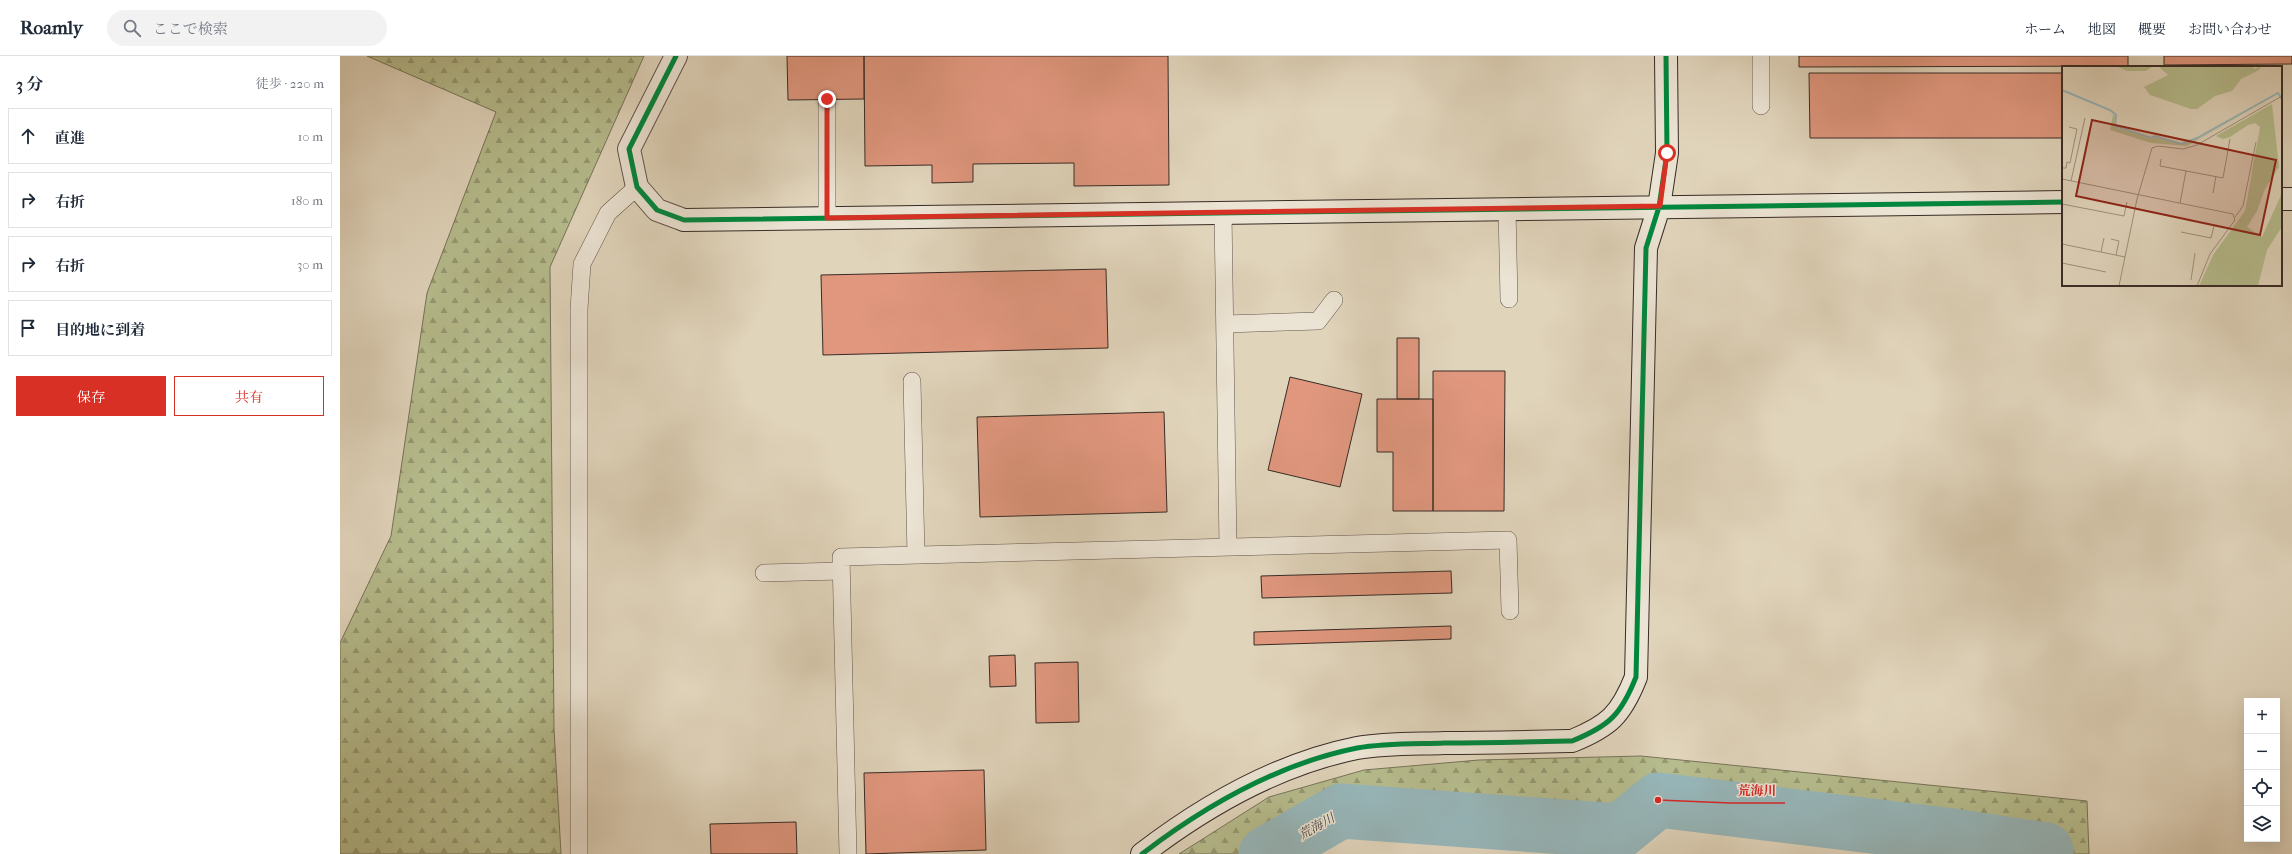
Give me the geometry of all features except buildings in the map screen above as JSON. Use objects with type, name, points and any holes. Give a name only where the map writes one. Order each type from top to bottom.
[{"type":"street","points":[[676,56],[629,149],[637,187],[657,210],[684,220],[1660,206],[2062,202]]},
{"type":"street","points":[[1142,854],[1175,829],[1214,804],[1254,783],[1305,762],[1357,748],[1399,744],[1572,742],[1596,731],[1614,717],[1627,701],[1636,677],[1646,248],[1660,206],[1667,153],[1666,56]]},
{"type":"lane","points":[[1760,56],[1761,106]]},
{"type":"lane","points":[[827,99],[827,218]]},
{"type":"lane","points":[[580,854],[579,309],[582,264],[608,213],[637,187]]},
{"type":"lane","points":[[1507,208],[1509,299]]},
{"type":"lane","points":[[1223,212],[1228,547]]},
{"type":"lane","points":[[1225,324],[1318,321],[1334,300]]},
{"type":"lane","points":[[912,381],[916,555]]},
{"type":"lane","points":[[848,854],[841,557],[1508,540],[1510,611]]},
{"type":"lane","points":[[764,573],[841,571]]},
{"type":"green space","points":[[367,56],[644,56],[550,267],[554,729],[561,854],[340,854],[340,643],[391,536],[427,293],[496,112]]},
{"type":"green space","points":[[1641,756],[2087,801],[2089,854],[2057,854],[2056,839],[1654,790],[1615,819],[1337,804],[1245,854],[1179,854],[1269,797],[1364,770],[1479,760]]},
{"type":"waterway","name":"荒海川","points":[[1266,854],[1341,811],[1620,831],[1658,800],[1946,835],[2046,850],[2046,854]]},
{"type":"cycle path","points":[[676,56],[629,149],[637,187],[657,210],[684,220],[2062,202]]},
{"type":"cycle path","points":[[1142,854],[1166,836],[1217,803],[1271,776],[1299,764],[1327,755],[1368,746],[1389,744],[1572,741],[1585,736],[1605,724],[1619,710],[1625,701],[1636,677],[1646,248],[1659,207],[1667,153],[1666,56]]},
{"type":"place","name":"荒海川","points":[[1658,800]]},
{"type":"route","points":[[827,99],[827,218],[1660,206],[1667,153]]}]
